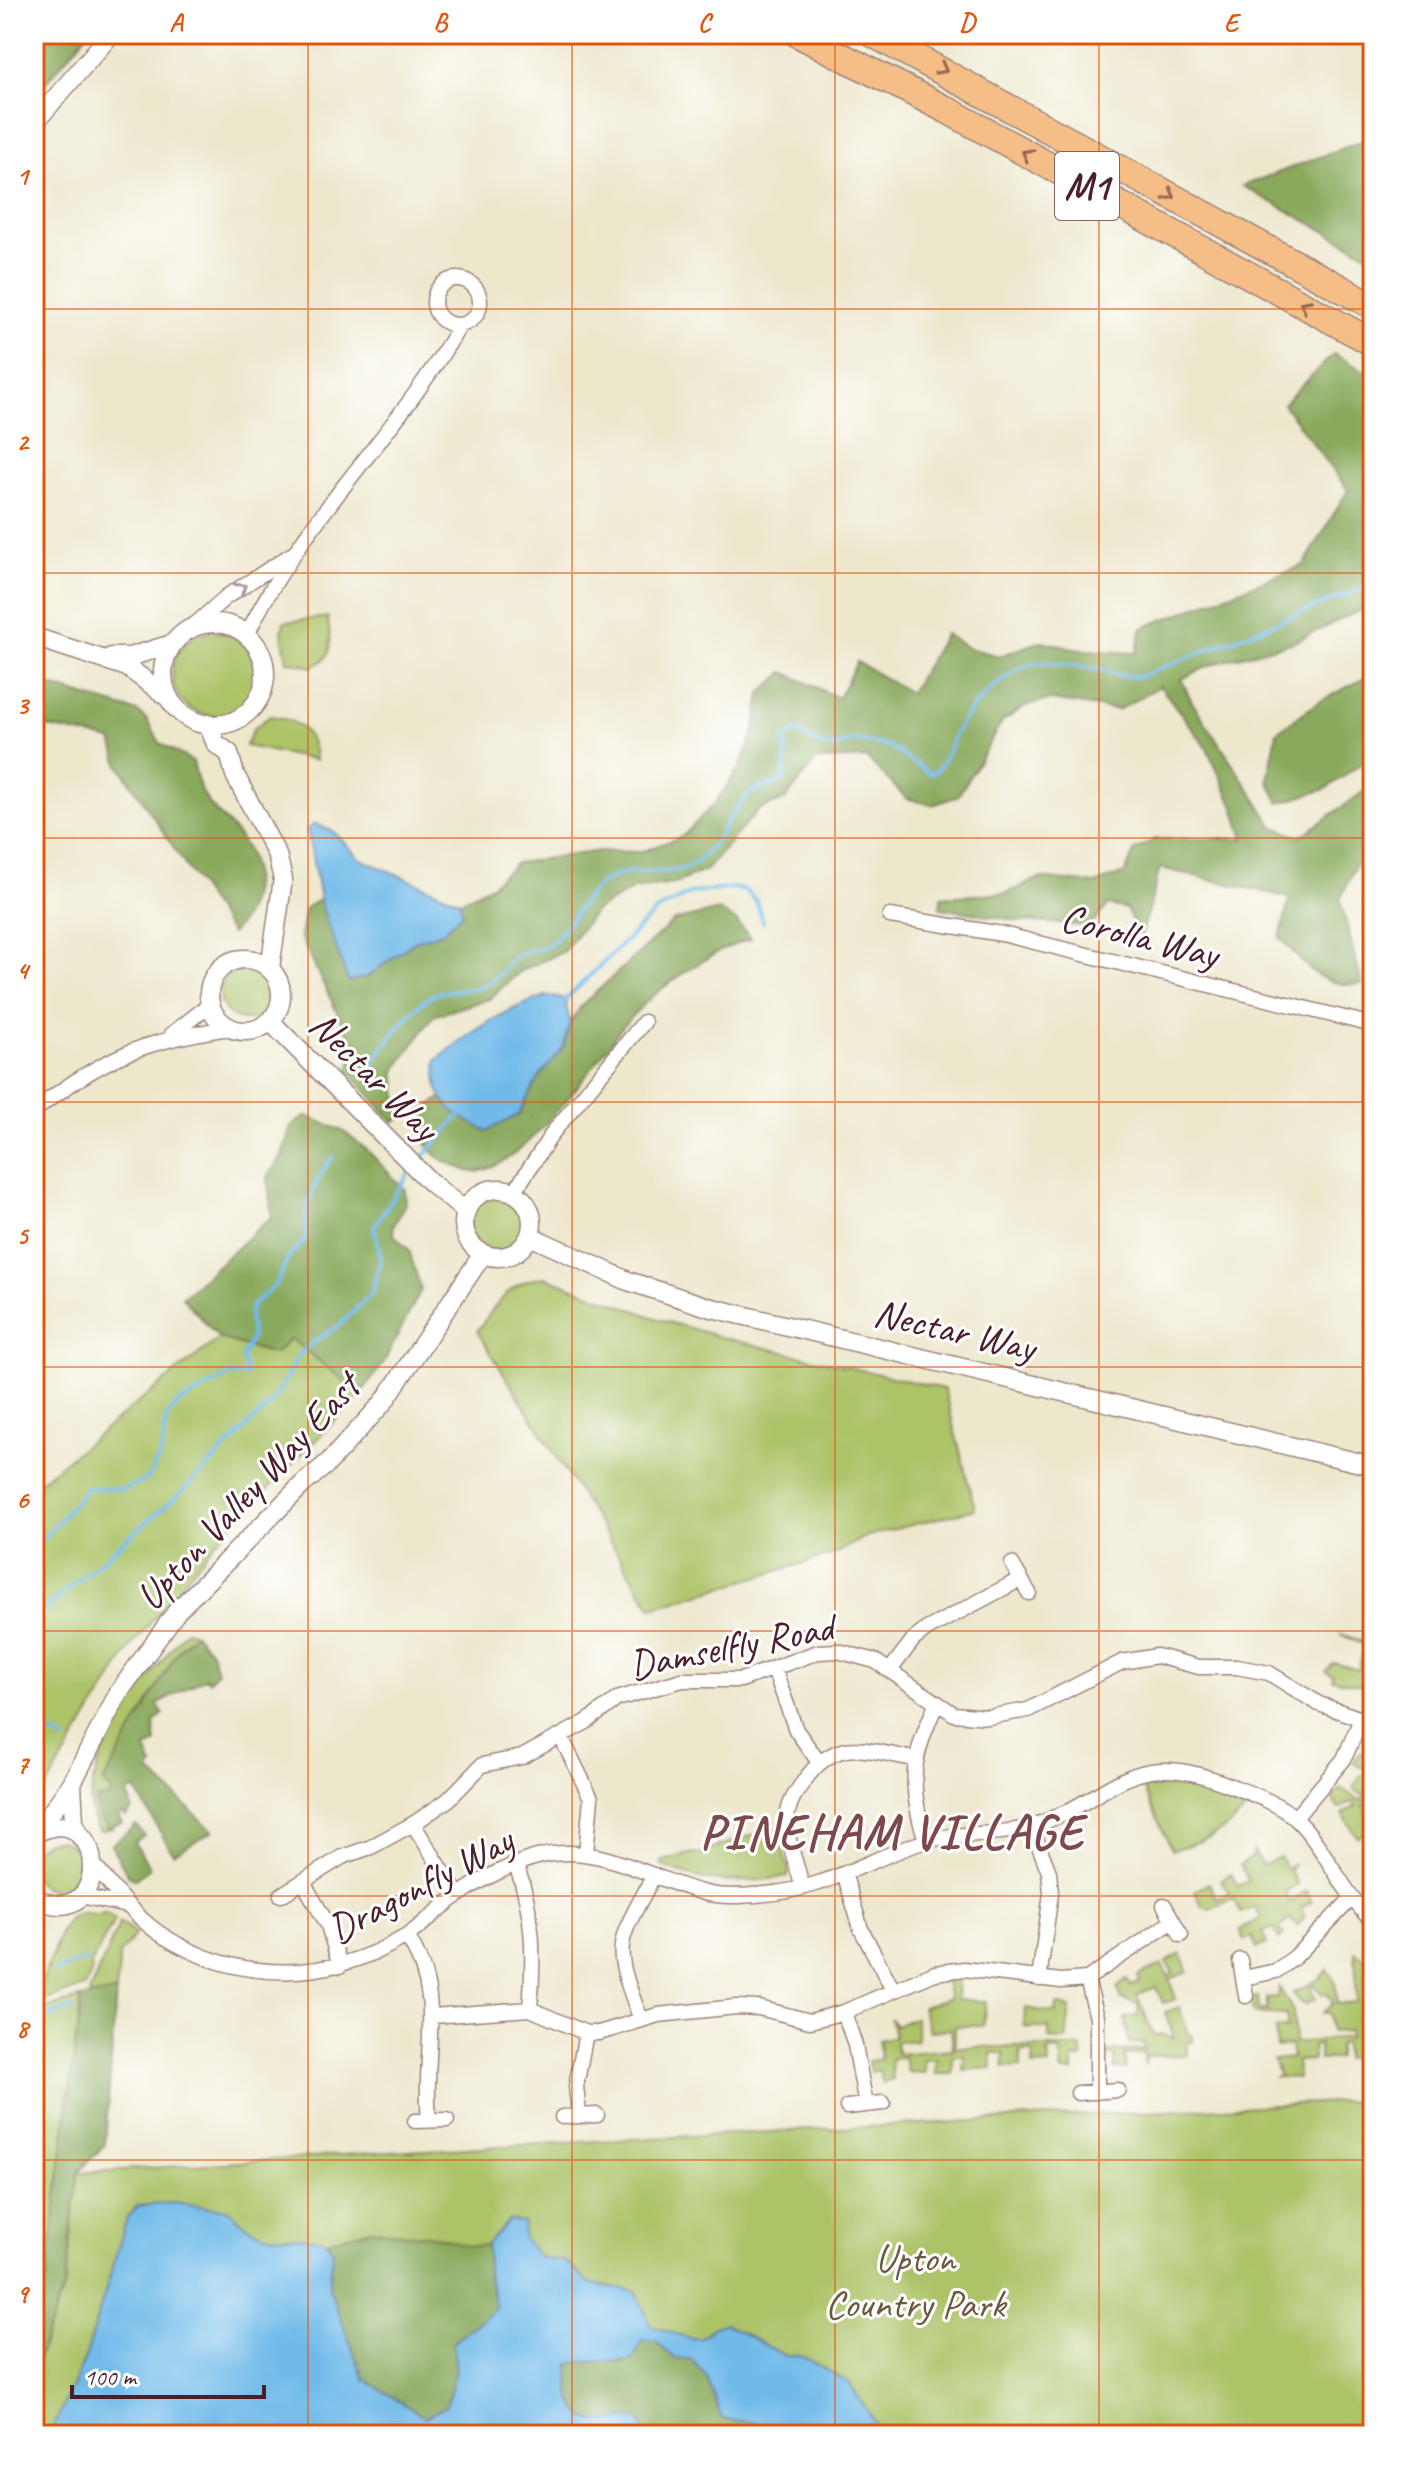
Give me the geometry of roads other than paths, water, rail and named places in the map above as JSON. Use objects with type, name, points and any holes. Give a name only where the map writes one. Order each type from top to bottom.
[{"type":"highway","name":"M1","points":[[798,34],[947,110],[1373,343]]},
{"type":"highway","name":"M1","points":[[873,34],[1373,306]]},
{"type":"street","points":[[34,123],[111,34]]},
{"type":"street","points":[[247,635],[295,552],[437,367],[460,325],[473,319],[480,306],[478,292],[462,279],[448,281],[437,290],[434,304],[442,320],[445,352]]},
{"type":"street","points":[[442,320],[460,325]]},
{"type":"street","points":[[104,658],[129,657],[172,644],[226,597],[295,552]]},
{"type":"street","points":[[34,637],[127,667],[168,697],[186,716],[208,724],[233,721],[254,705],[263,690],[265,673],[262,656],[247,635],[221,623],[191,628]]},
{"type":"street","points":[[168,697],[163,670],[172,644]]},
{"type":"street","points":[[34,1111],[95,1065],[168,1037],[229,1028],[251,1031],[270,1021],[281,1000],[281,988],[270,968],[283,879],[277,855],[235,775],[229,753],[234,742],[233,721]]},
{"type":"street","points":[[208,724],[216,744],[229,753]]},
{"type":"street","name":"Corolla Way","points":[[890,916],[1002,934],[1373,1025]]},
{"type":"street","points":[[247,958],[277,919]]},
{"type":"street","points":[[229,1028],[220,1022],[209,1005],[208,993],[218,970],[226,963],[247,958],[270,968]]},
{"type":"street","points":[[168,1037],[209,1005]]},
{"type":"street","name":"Nectar Way","points":[[270,1021],[431,1183],[465,1211]]},
{"type":"street","points":[[514,1192],[554,1131],[644,1022]]},
{"type":"street","points":[[503,1188],[514,1192],[528,1206],[532,1226],[530,1236],[508,1256],[483,1254],[470,1243],[465,1233],[465,1211],[480,1193],[503,1188]]},
{"type":"street","name":"Nectar Way","points":[[530,1236],[628,1281],[708,1307],[1373,1466]]},
{"type":"street","name":"Upton Valley Way East","points":[[35,1833],[72,1783],[119,1692],[177,1611],[303,1484],[328,1463],[383,1403],[483,1254]]},
{"type":"street","points":[[1012,1564],[1029,1593]]},
{"type":"street","points":[[891,1669],[913,1640],[927,1629],[1021,1579]]},
{"type":"street","name":"Damselfly Road","points":[[281,1895],[342,1857],[371,1847],[413,1824],[448,1800],[482,1765],[522,1757],[561,1737],[617,1699],[671,1682],[727,1682],[818,1652],[838,1651],[875,1661],[954,1714],[988,1717],[1028,1710],[1122,1662],[1157,1656],[1199,1667],[1237,1667],[1269,1673],[1319,1704],[1367,1721]]},
{"type":"street","points":[[774,1669],[796,1730],[818,1761]]},
{"type":"street","points":[[926,1840],[914,1800],[915,1759],[937,1703]]},
{"type":"street","points":[[1367,1721],[1344,1759],[1295,1818],[1350,1900],[1373,1922]]},
{"type":"street","points":[[561,1737],[591,1798],[586,1854]]},
{"type":"street","points":[[802,1886],[787,1822],[793,1796],[818,1761],[841,1750],[855,1749],[915,1759]]},
{"type":"street","name":"Dragonfly Way","points":[[94,1865],[128,1906],[175,1942],[200,1955],[245,1969],[300,1973],[340,1966],[407,1936],[458,1895],[516,1865],[542,1856],[586,1854],[702,1893],[729,1896],[771,1894],[845,1876],[926,1840],[999,1834],[1031,1826],[1128,1775],[1155,1768],[1179,1769],[1220,1781],[1264,1799],[1295,1818]]},
{"type":"street","points":[[34,1897],[60,1904],[81,1896],[93,1875],[90,1848],[74,1822],[72,1783]]},
{"type":"street","points":[[413,1824],[458,1895]]},
{"type":"street","points":[[1031,1826],[1049,1872],[1051,1893],[1039,1979]]},
{"type":"street","points":[[35,1833],[63,1828],[80,1836]]},
{"type":"street","points":[[516,1865],[527,1893],[534,1932],[530,2009]]},
{"type":"street","points":[[641,2020],[619,1953],[620,1939],[654,1875]]},
{"type":"street","points":[[845,1876],[861,1929],[892,1988]]},
{"type":"street","points":[[303,1882],[328,1925],[340,1966]]},
{"type":"street","name":"Dragonfly Way","points":[[81,1896],[128,1906]]},
{"type":"street","points":[[1244,1978],[1276,1971],[1295,1957],[1350,1900]]},
{"type":"street","points":[[1164,1905],[1181,1935]]},
{"type":"street","points":[[432,2016],[530,2009],[586,2033],[623,2028],[641,2020],[748,2007],[810,2021],[844,2012],[892,1988],[935,1973],[964,1969],[1061,1981],[1087,1979],[1173,1921]]},
{"type":"street","points":[[407,1936],[426,1972],[432,2016],[422,2121],[447,2120]]},
{"type":"street","points":[[1240,1960],[1246,1996]]},
{"type":"street","points":[[1087,1979],[1097,2017],[1097,2092]]},
{"type":"street","points":[[844,2012],[859,2059],[866,2105]]},
{"type":"street","points":[[579,2115],[576,2086],[586,2033]]},
{"type":"street","points":[[1078,2093],[1118,2090]]},
{"type":"street","points":[[847,2107],[883,2103]]},
{"type":"street","points":[[562,2117],[597,2115]]},
{"type":"water","points":[[315,824],[334,832],[360,859],[460,901],[462,914],[442,932],[415,941],[367,977],[348,981],[321,905],[307,829]]},
{"type":"water","points":[[547,996],[565,999],[570,1023],[563,1048],[539,1077],[518,1115],[487,1131],[454,1112],[437,1086],[437,1060],[489,1022]]},
{"type":"water","points":[[175,2203],[229,2210],[254,2230],[265,2234],[327,2241],[333,2251],[329,2288],[364,2379],[425,2417],[446,2406],[456,2371],[453,2343],[496,2308],[487,2274],[487,2245],[509,2220],[524,2223],[523,2237],[539,2257],[566,2262],[588,2283],[636,2291],[651,2326],[689,2338],[702,2338],[712,2328],[725,2323],[785,2356],[802,2356],[849,2383],[883,2435],[768,2435],[756,2423],[722,2419],[706,2376],[691,2359],[675,2359],[655,2341],[642,2341],[631,2360],[570,2363],[569,2382],[573,2401],[583,2415],[601,2421],[639,2418],[646,2435],[50,2435],[86,2356],[127,2218],[137,2206]]},
{"type":"waterway","points":[[373,1068],[390,1038],[430,996],[485,985],[498,977],[516,956],[549,945],[590,894],[605,881],[627,873],[677,870],[698,861],[742,801],[758,789],[783,780],[787,752],[784,740],[795,731],[822,745],[833,747],[854,740],[889,746],[931,774],[945,759],[959,726],[974,707],[994,687],[1018,670],[1041,663],[1060,664],[1139,677],[1373,584]]},
{"type":"waterway","points":[[563,1002],[656,911],[691,893],[734,888],[746,891],[756,901],[763,922]]},
{"type":"waterway","points":[[418,1163],[463,1112]]},
{"type":"waterway","points":[[34,1549],[87,1488],[124,1489],[149,1478],[161,1453],[167,1416],[176,1405],[230,1375],[247,1375],[242,1357],[252,1337],[249,1315],[252,1306],[276,1284],[289,1256],[306,1240],[306,1218],[311,1196],[320,1175],[333,1157]]},
{"type":"waterway","points":[[34,1618],[183,1491],[273,1401],[298,1356],[315,1340],[340,1325],[372,1293],[381,1258],[374,1226],[410,1172]]},
{"type":"waterway","points":[[34,1724],[65,1740]]},
{"type":"waterway","points":[[54,1972],[87,1959]]},
{"type":"waterway","points":[[34,2021],[73,2008]]},
{"type":"district","name":"PINEHAM VILLAGE","points":[[892,1831]]},
{"type":"park label","name":"Upton Country Park","points":[[915,2280]]}]
